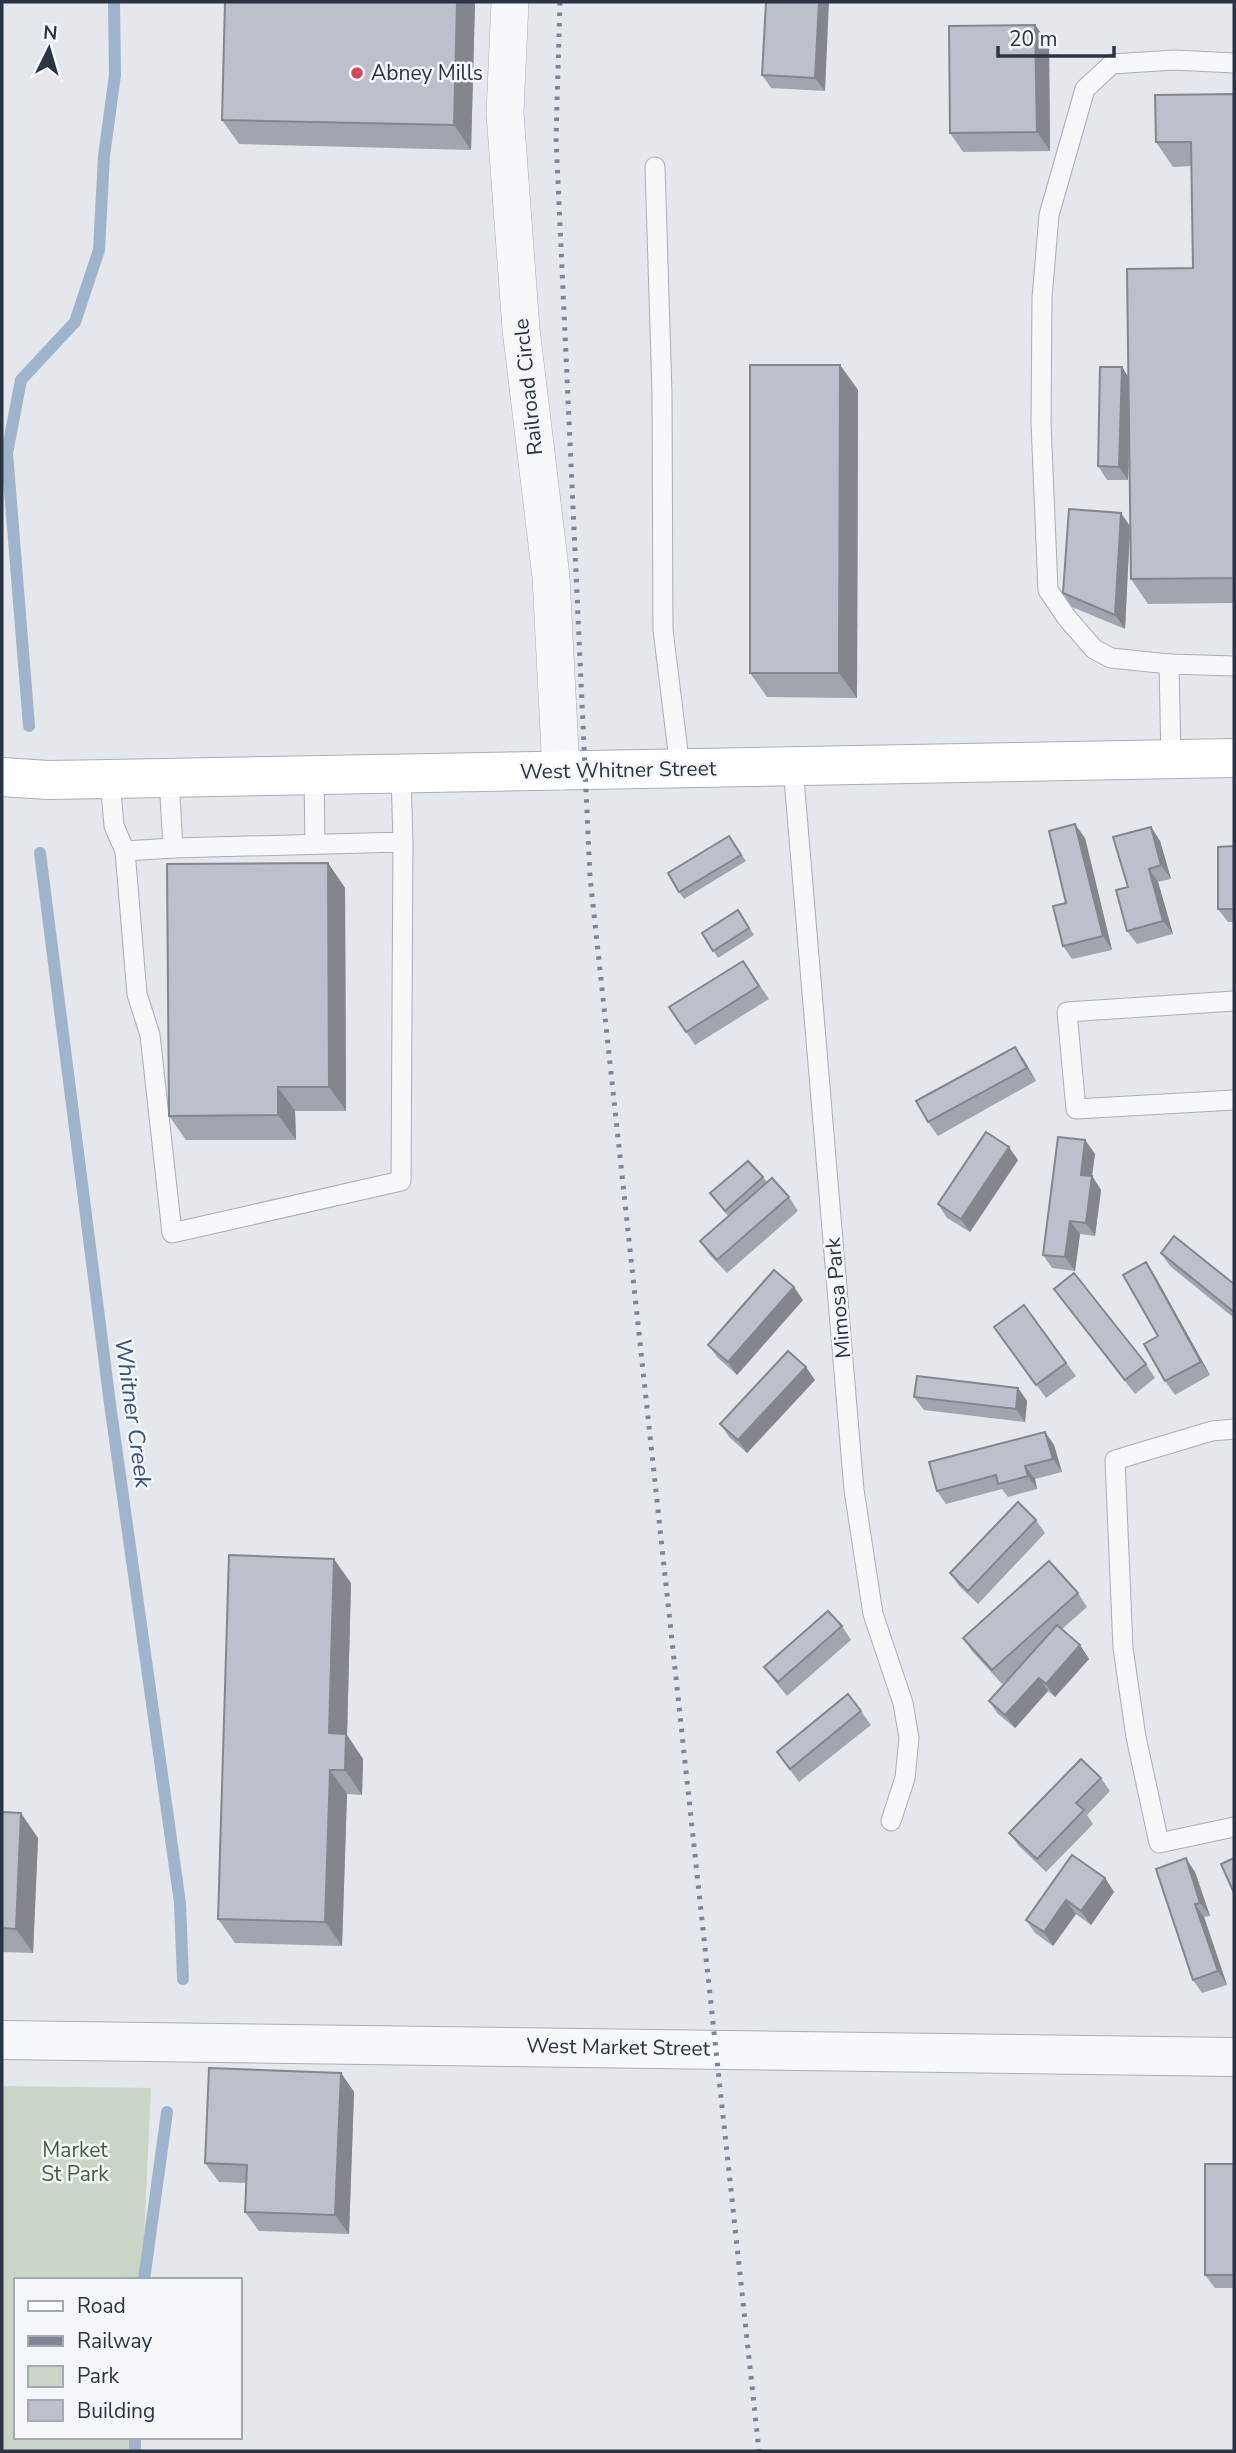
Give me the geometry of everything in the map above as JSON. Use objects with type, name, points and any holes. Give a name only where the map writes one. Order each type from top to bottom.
[{"type":"main road","name":"West Whitner Street","points":[[2,777],[48,780],[1234,758]]},
{"type":"street","name":"Railroad Circle","points":[[510,2],[505,113],[521,328],[551,577],[561,771]]},
{"type":"street","name":"West Market Street","points":[[2,2040],[1234,2057]]},
{"type":"lane","points":[[1234,63],[1174,60],[1112,64],[1085,89],[1049,215],[1042,298],[1041,423],[1048,590],[1067,618],[1094,649],[1111,658],[1169,664],[1234,666]]},
{"type":"lane","points":[[655,167],[662,393],[663,630],[680,768]]},
{"type":"lane","points":[[1169,664],[1171,760]]},
{"type":"lane","name":"Mimosa Park","points":[[793,767],[854,1490],[873,1614],[903,1703],[909,1738],[905,1778],[891,1821]]},
{"type":"lane","points":[[110,779],[114,827],[125,851],[137,995],[150,1035],[172,1233],[401,1181],[401,774]]},
{"type":"lane","points":[[314,775],[314,844]]},
{"type":"lane","points":[[169,778],[173,848]]},
{"type":"lane","points":[[125,851],[403,842]]},
{"type":"lane","points":[[1234,1001],[1067,1012],[1076,1109],[1234,1100]]},
{"type":"lane","points":[[1234,1429],[1212,1431],[1115,1460],[1124,1648],[1136,1737],[1159,1843],[1234,1827]]},
{"type":"green space","name":"Market St Park","points":[[2,2086],[151,2088],[142,2278],[14,2278],[14,2439],[134,2439],[134,2451],[2,2451]]},
{"type":"building","name":"Abney Mills","points":[[225,2],[457,2],[454,125],[222,120]]},
{"type":"building","points":[[766,2],[819,2],[815,78],[762,75]]},
{"type":"building","points":[[1035,25],[1037,132],[950,133],[949,26]]},
{"type":"building","points":[[1234,94],[1234,578],[1131,579],[1127,269],[1193,268],[1191,142],[1156,142],[1155,95]]},
{"type":"building","points":[[750,365],[840,365],[839,673],[750,673]]},
{"type":"building","points":[[1100,367],[1122,367],[1119,467],[1098,466]]},
{"type":"building","points":[[1069,509],[1121,513],[1115,615],[1063,593]]},
{"type":"building","points":[[1075,824],[1103,936],[1063,946],[1053,906],[1066,903],[1049,831]]},
{"type":"building","points":[[1151,827],[1161,865],[1149,869],[1163,921],[1127,931],[1116,890],[1128,887],[1113,837]]},
{"type":"building","points":[[729,836],[741,855],[679,892],[668,873]]},
{"type":"building","points":[[1234,846],[1234,909],[1218,909],[1218,847]]},
{"type":"building","points":[[328,863],[329,1087],[278,1087],[278,1115],[169,1116],[167,864]]},
{"type":"building","points":[[738,910],[749,928],[713,951],[702,933]]},
{"type":"building","points":[[743,961],[759,986],[686,1032],[669,1007]]},
{"type":"building","points":[[1015,1047],[1027,1068],[928,1122],[916,1101]]},
{"type":"building","points":[[986,1132],[1009,1147],[961,1219],[938,1204]]},
{"type":"building","points":[[1058,1137],[1085,1140],[1081,1175],[1092,1176],[1086,1223],[1070,1221],[1065,1257],[1043,1255]]},
{"type":"building","points":[[748,1161],[763,1177],[725,1211],[710,1193]]},
{"type":"building","points":[[772,1178],[789,1197],[717,1260],[700,1241]]},
{"type":"building","points":[[1174,1236],[1234,1284],[1234,1312],[1161,1253]]},
{"type":"building","points":[[1146,1262],[1201,1362],[1165,1381],[1144,1344],[1158,1336],[1123,1275]]},
{"type":"building","points":[[774,1270],[794,1287],[728,1362],[708,1345]]},
{"type":"building","points":[[1074,1273],[1146,1364],[1125,1380],[1054,1289]]},
{"type":"building","points":[[1024,1305],[1066,1363],[1036,1385],[994,1327]]},
{"type":"building","points":[[788,1351],[806,1367],[738,1440],[720,1424]]},
{"type":"building","points":[[917,1376],[1018,1388],[1016,1409],[914,1397]]},
{"type":"building","points":[[1045,1432],[1053,1459],[1025,1466],[1028,1476],[998,1484],[996,1475],[937,1491],[929,1462]]},
{"type":"building","points":[[1018,1502],[1036,1520],[968,1591],[950,1573]]},
{"type":"building","points":[[229,1555],[334,1559],[329,1733],[346,1734],[345,1770],[330,1770],[325,1922],[218,1919]]},
{"type":"building","points":[[1049,1561],[1078,1593],[992,1670],[963,1638]]},
{"type":"building","points":[[828,1611],[842,1626],[778,1682],[764,1667]]},
{"type":"building","points":[[1057,1625],[1080,1645],[1046,1684],[1039,1678],[1005,1715],[989,1701]]},
{"type":"building","points":[[848,1694],[861,1711],[790,1769],[777,1752]]},
{"type":"building","points":[[1081,1759],[1101,1778],[1076,1803],[1084,1810],[1037,1859],[1009,1833]]},
{"type":"building","points":[[2,1812],[21,1813],[16,1929],[2,1928]]},
{"type":"building","points":[[1072,1855],[1105,1878],[1081,1911],[1066,1900],[1044,1932],[1026,1920]]},
{"type":"building","points":[[1186,1858],[1200,1903],[1195,1904],[1218,1971],[1193,1980],[1156,1869]]},
{"type":"building","points":[[1234,1858],[1234,1893],[1221,1864]]},
{"type":"building","points":[[209,2068],[341,2073],[335,2215],[245,2212],[247,2165],[205,2163]]},
{"type":"building","points":[[1205,2164],[1234,2164],[1234,2275],[1205,2275]]},
{"type":"waterway","name":"Whitner Creek","points":[[29,726],[7,453],[21,380],[75,322],[99,250],[104,156],[115,75],[114,2]]},
{"type":"waterway","name":"Whitner Creek","points":[[40,853],[110,1404],[180,1903],[183,1979]]},
{"type":"waterway","name":"Whitner Creek","points":[[144,2278],[167,2112]]},
{"type":"waterway","name":"Whitner Creek","points":[[135,2439],[135,2451]]},
{"type":"railway","points":[[560,2],[556,138],[590,877],[759,2451]]},
{"type":"place","name":"Abney Mills","points":[[357,73]]}]
